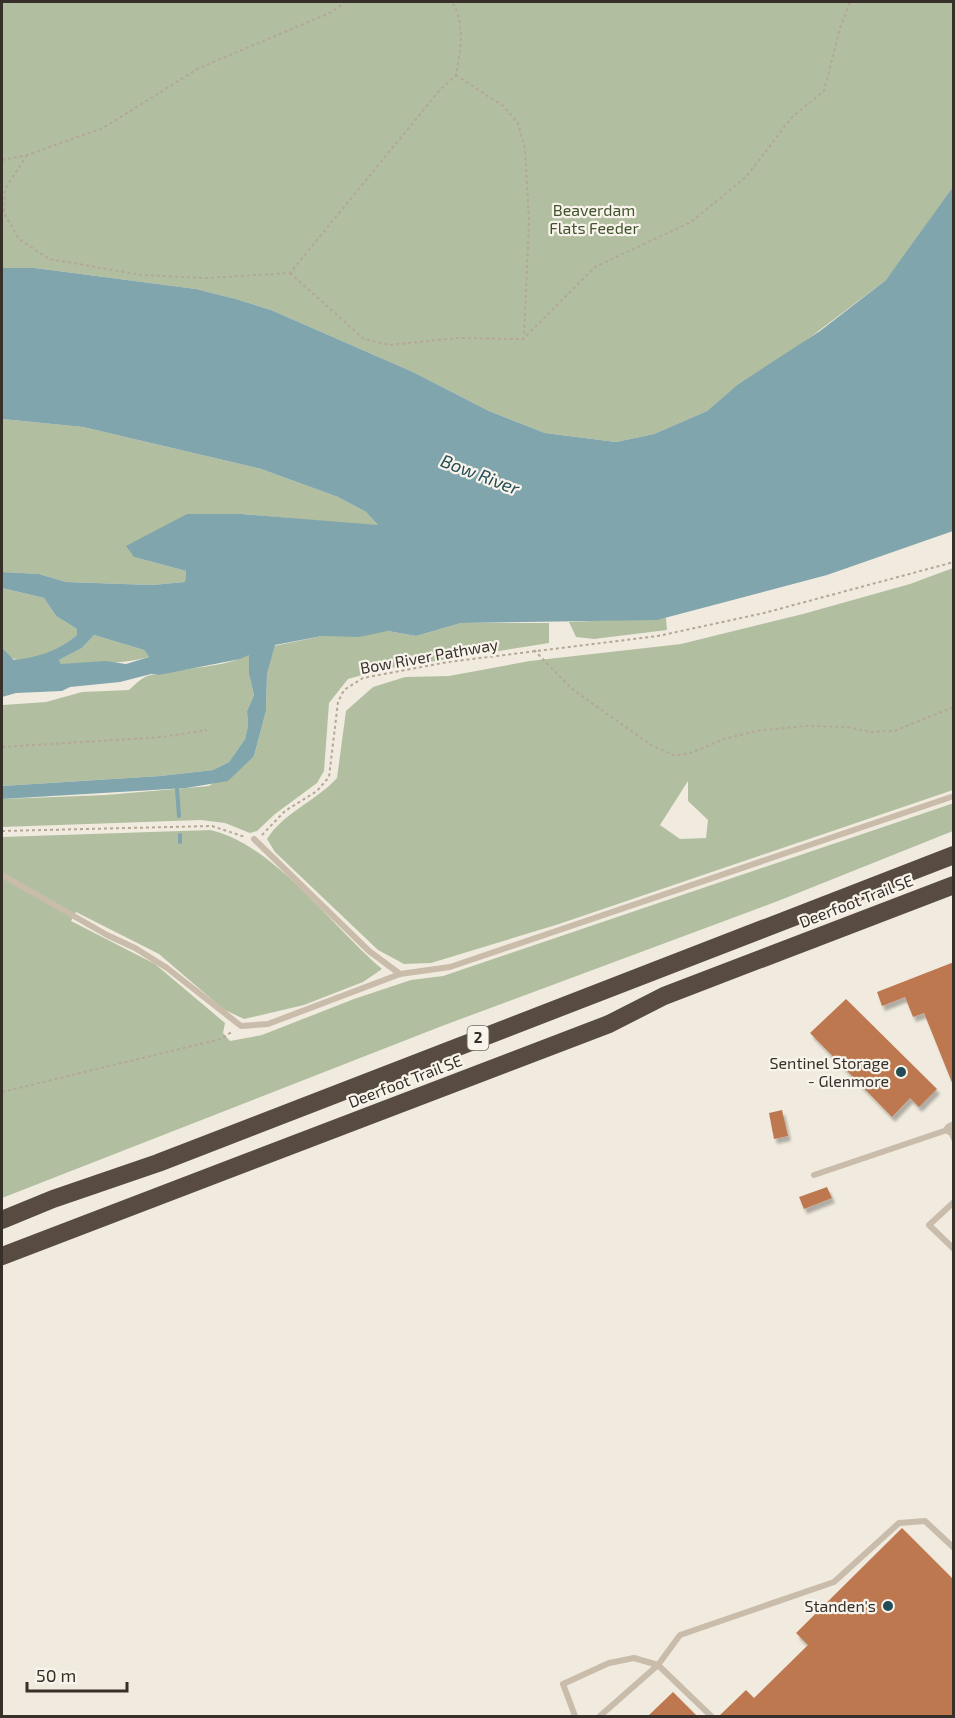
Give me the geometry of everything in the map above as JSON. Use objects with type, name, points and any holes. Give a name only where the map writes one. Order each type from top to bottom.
[{"type":"highway","name":"Deerfoot Trail SE","points":[[2,1220],[158,1163],[954,855]]},
{"type":"highway","name":"Deerfoot Trail SE","points":[[2,1256],[609,1024],[664,996],[954,885]]},
{"type":"highway","points":[[609,1024],[954,898]]},
{"type":"lane","points":[[2,875],[167,968],[241,1026],[268,1024],[400,974],[450,967],[954,796]]},
{"type":"lane","points":[[254,839],[369,951],[400,974]]},
{"type":"lane","points":[[814,1175],[952,1132]]},
{"type":"lane","points":[[954,1202],[929,1225],[954,1249]]},
{"type":"lane","points":[[600,1716],[658,1665],[680,1635],[834,1582],[899,1523],[925,1521],[954,1548]]},
{"type":"lane","points":[[575,1716],[563,1684],[609,1663],[634,1658],[658,1665],[711,1716]]},
{"type":"path","points":[[2,160],[27,155],[103,128],[199,68],[332,12],[345,2]]},
{"type":"path","points":[[290,273],[439,91],[456,75],[460,24],[459,12],[452,2]]},
{"type":"path","points":[[27,155],[5,189],[3,211],[19,239],[49,259],[142,275],[206,278],[290,273],[364,339],[390,345],[457,338],[523,339],[595,267],[691,222],[746,177],[792,117],[824,91],[840,28],[850,2]]},
{"type":"path","points":[[456,75],[503,106],[518,123],[525,150],[529,222],[523,339]]},
{"type":"path","name":"Bow River Pathway","points":[[254,839],[260,837],[285,812],[317,791],[328,777],[338,702],[344,690],[353,682],[363,678],[448,662],[658,636],[775,610],[954,562]]},
{"type":"path","points":[[534,650],[572,689],[651,745],[673,755],[688,754],[724,739],[756,731],[805,726],[848,727],[871,732],[894,731],[954,707]]},
{"type":"path","points":[[2,747],[162,737],[207,730]]},
{"type":"path","points":[[2,831],[212,826],[254,839]]},
{"type":"path","points":[[2,1092],[221,1039],[241,1026]]},
{"type":"green space","name":"Beaverdam Flats Feeder","points":[[2,2],[953,2],[953,187],[939,211],[886,280],[792,351],[737,385],[707,411],[654,434],[616,442],[545,433],[489,411],[413,372],[271,310],[236,299],[196,289],[35,268],[2,268]]},
{"type":"green space","points":[[2,419],[83,427],[261,469],[338,497],[366,512],[379,526],[242,514],[134,557],[186,571],[185,582],[152,585],[66,582],[39,574],[2,572]]},
{"type":"green space","points":[[953,568],[953,790],[559,924],[431,963],[404,964],[378,950],[275,852],[267,839],[282,821],[337,778],[346,711],[373,687],[405,677],[449,676],[530,661],[681,644],[803,614],[910,584]],"holes":[[[688,781],[688,801],[708,820],[706,838],[680,839],[660,825]]]},
{"type":"green space","points":[[2,588],[44,598],[56,616],[77,629],[77,635],[36,658],[19,660],[11,657],[2,648]]},
{"type":"green space","points":[[666,618],[667,630],[594,639],[576,637],[569,622]]},
{"type":"green space","points":[[461,623],[549,623],[549,643],[384,669],[348,679],[329,703],[324,771],[317,783],[275,814],[257,831],[250,833],[225,823],[201,820],[2,827],[2,799],[106,795],[209,786],[254,756],[266,711],[267,674],[274,646],[322,636],[388,631],[416,636]]},
{"type":"green space","points":[[94,635],[144,650],[149,657],[117,663],[61,665],[59,660],[82,648]]},
{"type":"green space","points":[[250,654],[249,674],[254,695],[247,711],[248,726],[245,739],[229,762],[213,770],[160,776],[2,786],[3,705],[46,702],[82,692],[129,690],[142,678],[150,675],[217,665]]},
{"type":"green space","points":[[954,803],[953,831],[778,901],[442,1026],[2,1198],[2,837],[210,830],[234,838],[279,869],[382,969],[363,982],[304,1005],[244,1019],[223,1009],[159,954],[76,912],[71,921],[155,964],[225,1023],[223,1033],[230,1041],[262,1035],[354,999],[411,980],[443,976]]},
{"type":"water","name":"Bow River","points":[[953,187],[953,531],[827,575],[657,620],[461,623],[416,636],[388,631],[359,637],[322,636],[275,645],[267,674],[266,711],[254,756],[228,781],[186,788],[2,799],[2,786],[160,776],[213,770],[229,762],[245,739],[248,726],[247,711],[254,695],[249,674],[249,655],[240,659],[159,675],[151,674],[120,682],[70,687],[62,691],[16,693],[2,697],[2,648],[14,660],[32,657],[62,645],[77,635],[77,629],[56,616],[44,598],[2,588],[2,572],[39,574],[66,582],[152,585],[185,582],[186,571],[134,557],[126,546],[187,514],[242,514],[378,525],[366,512],[338,497],[261,469],[83,427],[2,419],[2,268],[35,268],[196,289],[236,299],[271,310],[413,372],[489,411],[545,433],[616,442],[654,434],[707,411],[737,385],[820,331],[886,280]],"holes":[[[94,635],[144,650],[149,657],[126,664],[105,661],[61,664],[59,660],[82,648]]]},
{"type":"building","points":[[954,962],[953,1085],[924,1013],[913,1017],[905,997],[882,1006],[877,992]]},
{"type":"building","points":[[846,999],[937,1089],[919,1107],[910,1098],[892,1117],[810,1033]]},
{"type":"building","points":[[782,1110],[788,1136],[774,1139],[769,1113]]},
{"type":"building","points":[[827,1187],[832,1198],[804,1209],[799,1197]]},
{"type":"building","name":"Standen's","points":[[902,1528],[954,1580],[954,1716],[719,1716],[746,1690],[754,1698],[808,1645],[796,1633]]},
{"type":"building","points":[[673,1692],[697,1716],[648,1716]]},
{"type":"waterway","points":[[177,789],[179,816]]},
{"type":"waterway","points":[[180,835],[180,842]]},
{"type":"place","name":"Sentinel Storage - Glenmore","points":[[901,1072]]},
{"type":"place","name":"Standen's","points":[[888,1606]]}]
